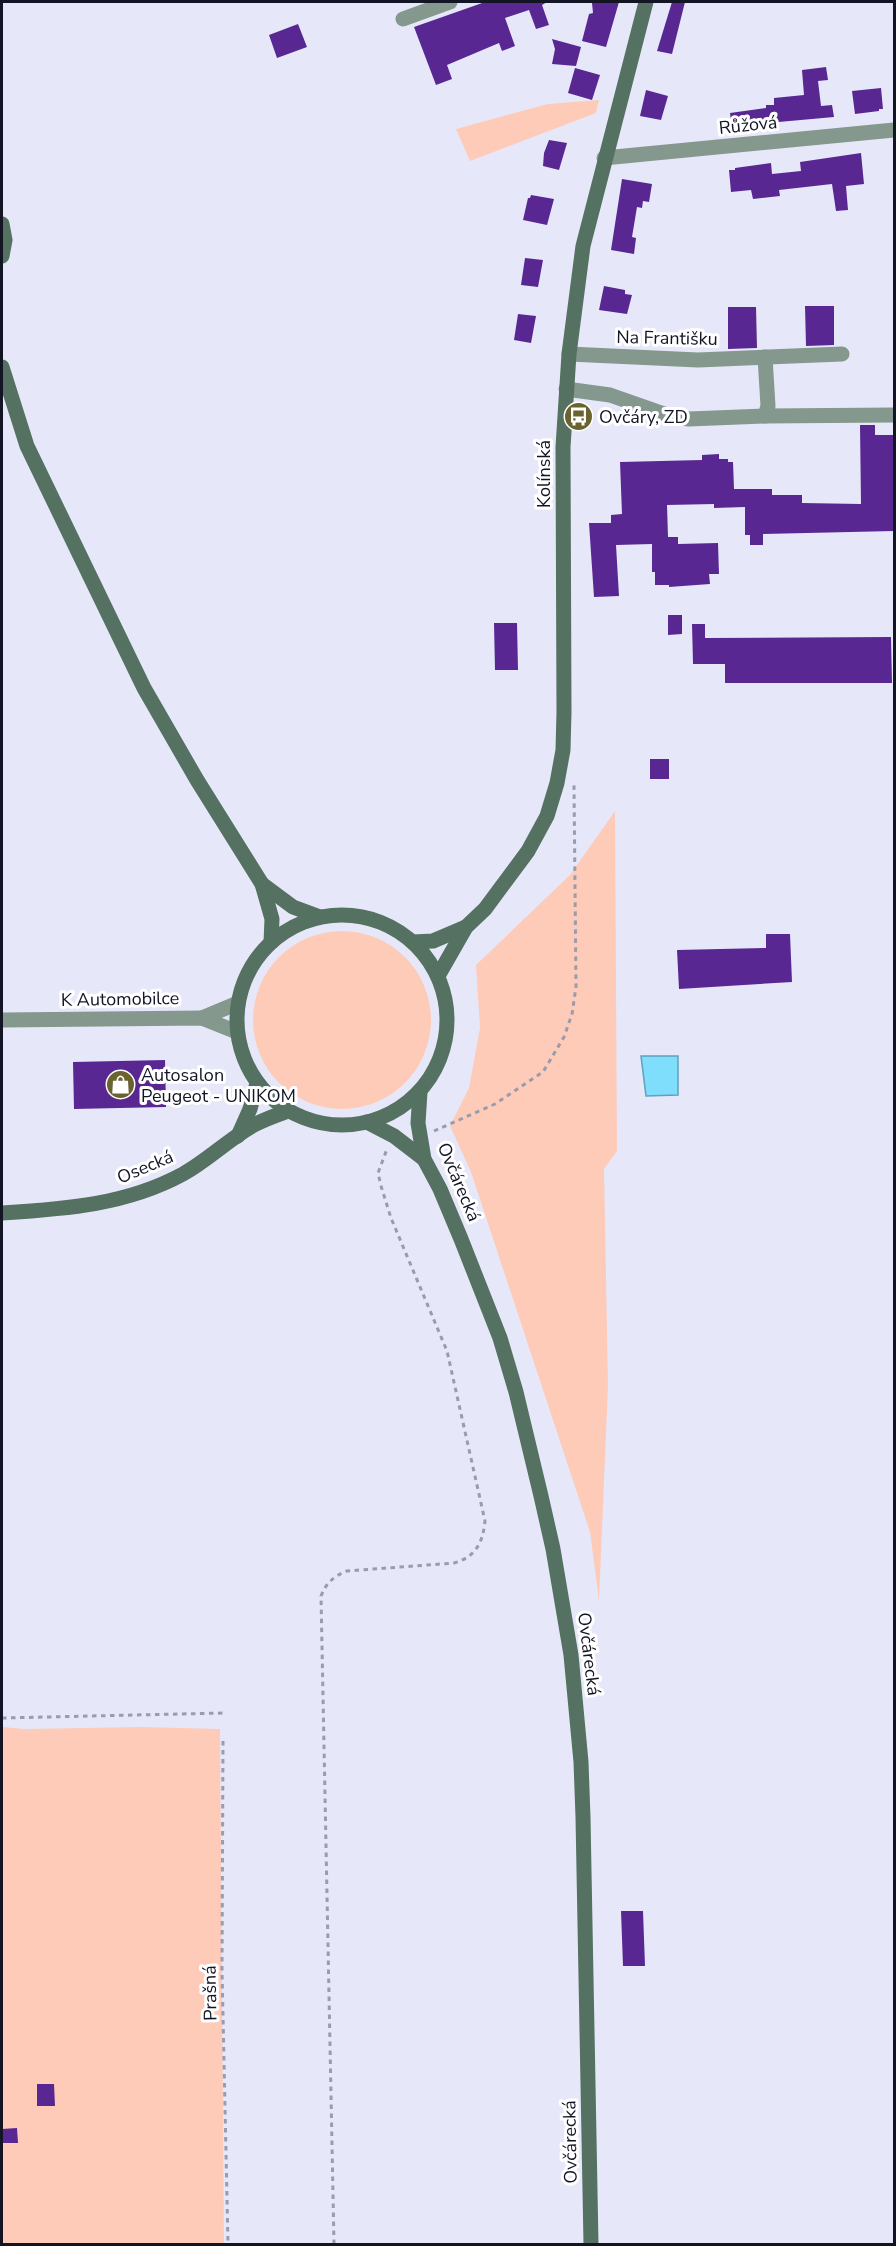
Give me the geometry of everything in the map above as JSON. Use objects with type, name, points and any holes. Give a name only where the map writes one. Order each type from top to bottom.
[{"type":"main road","name":"Kolínská","points":[[438,976],[466,927],[485,909],[528,851],[547,816],[557,783],[563,750],[563,447],[569,354],[583,246],[646,2]]},
{"type":"main road","points":[[2,224],[5,240],[2,255]]},
{"type":"main road","points":[[2,367],[27,447],[144,687],[197,780],[262,884],[272,919],[271,942]]},
{"type":"main road","points":[[262,884],[293,907],[320,917]]},
{"type":"main road","points":[[345,914],[369,918],[392,927],[413,942],[427,958],[438,976],[446,999],[448,1024],[444,1049],[434,1072],[420,1092],[396,1111],[367,1122],[347,1125],[327,1125],[307,1120],[288,1111],[271,1098],[257,1083],[244,1059],[237,1032],[238,1003],[244,980],[256,960],[271,942],[294,926],[320,917],[345,914]]},
{"type":"main road","name":"Kolínská","points":[[413,942],[433,941],[466,927]]},
{"type":"main road","points":[[238,1136],[250,1109],[257,1083]]},
{"type":"main road","name":"Ovčárecká","points":[[420,1092],[418,1123],[424,1159],[440,1189],[500,1338],[542,1496],[566,1623],[577,1709],[584,1816],[591,2244]]},
{"type":"main road","name":"Osecká","points":[[2,1214],[84,1207],[133,1195],[189,1170],[255,1124],[288,1111]]},
{"type":"main road","points":[[367,1122],[394,1136],[424,1159]]},
{"type":"street","points":[[403,19],[450,2]]},
{"type":"street","name":"Růžová","points":[[604,158],[894,130]]},
{"type":"street","name":"Na Františku","points":[[569,354],[698,360],[842,354]]},
{"type":"street","points":[[765,357],[768,406],[765,416]]},
{"type":"street","points":[[566,389],[610,396],[670,416],[689,419],[894,415]]},
{"type":"street","points":[[202,1018],[238,1003]]},
{"type":"street","name":"K Automobilce","points":[[2,1020],[202,1018],[237,1032]]},
{"type":"path","points":[[418,1123],[430,1131],[438,1131],[495,1104],[543,1072],[564,1037],[572,1014],[576,987],[574,784]]},
{"type":"path","points":[[334,2244],[321,1596],[324,1587],[331,1580],[347,1571],[454,1563],[463,1560],[479,1547],[485,1521],[447,1351],[391,1218],[381,1186],[378,1173],[394,1136]]},
{"type":"path","points":[[2,1718],[224,1713]]},
{"type":"path","name":"Prašná","points":[[223,1742],[222,1970],[228,2244]]},
{"type":"shaded area","points":[[599,100],[596,113],[470,161],[456,129],[548,104]]},
{"type":"shaded area","points":[[615,811],[617,1151],[604,1169],[608,1386],[599,1601],[590,1532],[471,1172],[450,1126],[469,1088],[480,1028],[476,965],[570,875]]},
{"type":"shaded area","points":[[342,931],[376,938],[392,946],[405,957],[416,970],[424,986],[431,1020],[424,1054],[416,1070],[405,1083],[392,1094],[376,1102],[342,1109],[308,1102],[292,1094],[279,1083],[268,1070],[260,1054],[253,1020],[260,986],[268,970],[279,957],[292,946],[308,938]]},
{"type":"shaded area","points":[[2,1727],[220,1729],[224,2244],[2,2244]]},
{"type":"water","points":[[641,1056],[678,1056],[678,1095],[646,1096]]},
{"type":"building","points":[[485,2],[547,2],[542,5],[549,25],[536,29],[529,10],[505,18],[515,46],[502,51],[499,43],[447,65],[452,79],[436,85],[414,27]]},
{"type":"building","points":[[619,2],[606,47],[582,41],[589,14],[593,13],[592,3]]},
{"type":"building","points":[[672,2],[685,2],[672,54],[657,51]]},
{"type":"building","points":[[298,24],[307,47],[277,58],[269,35]]},
{"type":"building","points":[[552,39],[581,47],[576,66],[552,64],[555,49]]},
{"type":"building","points":[[826,67],[828,80],[818,81],[821,106],[832,105],[834,117],[732,128],[730,113],[766,108],[766,105],[774,105],[774,98],[804,95],[802,70]]},
{"type":"building","points":[[575,68],[600,75],[592,100],[568,93]]},
{"type":"building","points":[[881,88],[883,109],[855,114],[852,91]]},
{"type":"building","points":[[646,90],[668,96],[661,120],[640,116]]},
{"type":"building","points":[[549,140],[567,143],[559,170],[543,166],[544,153]]},
{"type":"building","points":[[861,153],[864,184],[846,186],[848,210],[836,211],[832,184],[779,190],[780,196],[753,199],[751,190],[731,192],[729,170],[735,170],[735,168],[771,163],[772,174],[801,171],[800,162]]},
{"type":"building","points":[[622,179],[652,184],[649,202],[643,201],[642,208],[637,207],[632,237],[636,238],[634,254],[611,250]]},
{"type":"building","points":[[531,195],[554,199],[547,225],[523,220],[528,198]]},
{"type":"building","points":[[525,258],[543,260],[538,287],[521,285]]},
{"type":"building","points":[[604,286],[625,290],[625,294],[632,295],[627,314],[599,310]]},
{"type":"building","points":[[805,306],[834,306],[834,345],[806,346]]},
{"type":"building","points":[[728,307],[756,307],[757,348],[728,349]]},
{"type":"building","points":[[518,314],[536,316],[531,343],[514,340]]},
{"type":"building","points":[[860,425],[875,425],[875,435],[894,435],[894,531],[763,534],[763,545],[750,545],[750,535],[745,535],[745,507],[714,508],[714,504],[667,505],[668,537],[678,537],[678,544],[718,543],[719,574],[709,574],[710,584],[669,587],[669,585],[655,585],[655,572],[652,572],[652,544],[616,545],[619,596],[594,597],[589,523],[611,523],[611,515],[622,514],[620,462],[702,460],[702,455],[719,454],[719,459],[728,459],[728,462],[733,462],[734,489],[772,489],[772,495],[802,495],[802,503],[861,504]]},
{"type":"building","points":[[668,615],[682,615],[682,634],[668,635]]},
{"type":"building","points":[[494,623],[517,623],[518,670],[495,670]]},
{"type":"building","points":[[692,624],[705,624],[705,638],[891,637],[892,683],[725,683],[725,664],[693,664]]},
{"type":"building","points":[[650,759],[669,759],[669,779],[650,779]]},
{"type":"building","points":[[766,934],[790,934],[792,982],[679,989],[677,950],[766,948]]},
{"type":"building","name":"Autosalon Peugeot - UNIKOM","points":[[165,1060],[166,1107],[74,1109],[73,1062]]},
{"type":"building","points":[[621,1911],[643,1911],[645,1966],[623,1966]]},
{"type":"building","points":[[37,2084],[54,2084],[55,2106],[37,2106]]},
{"type":"building","points":[[17,2128],[18,2143],[2,2143],[2,2129]]},
{"type":"place","name":"Ovčáry, ZD","points":[[578,417]]},
{"type":"place","name":"Autosalon Peugeot - UNIKOM","points":[[120,1085]]}]
